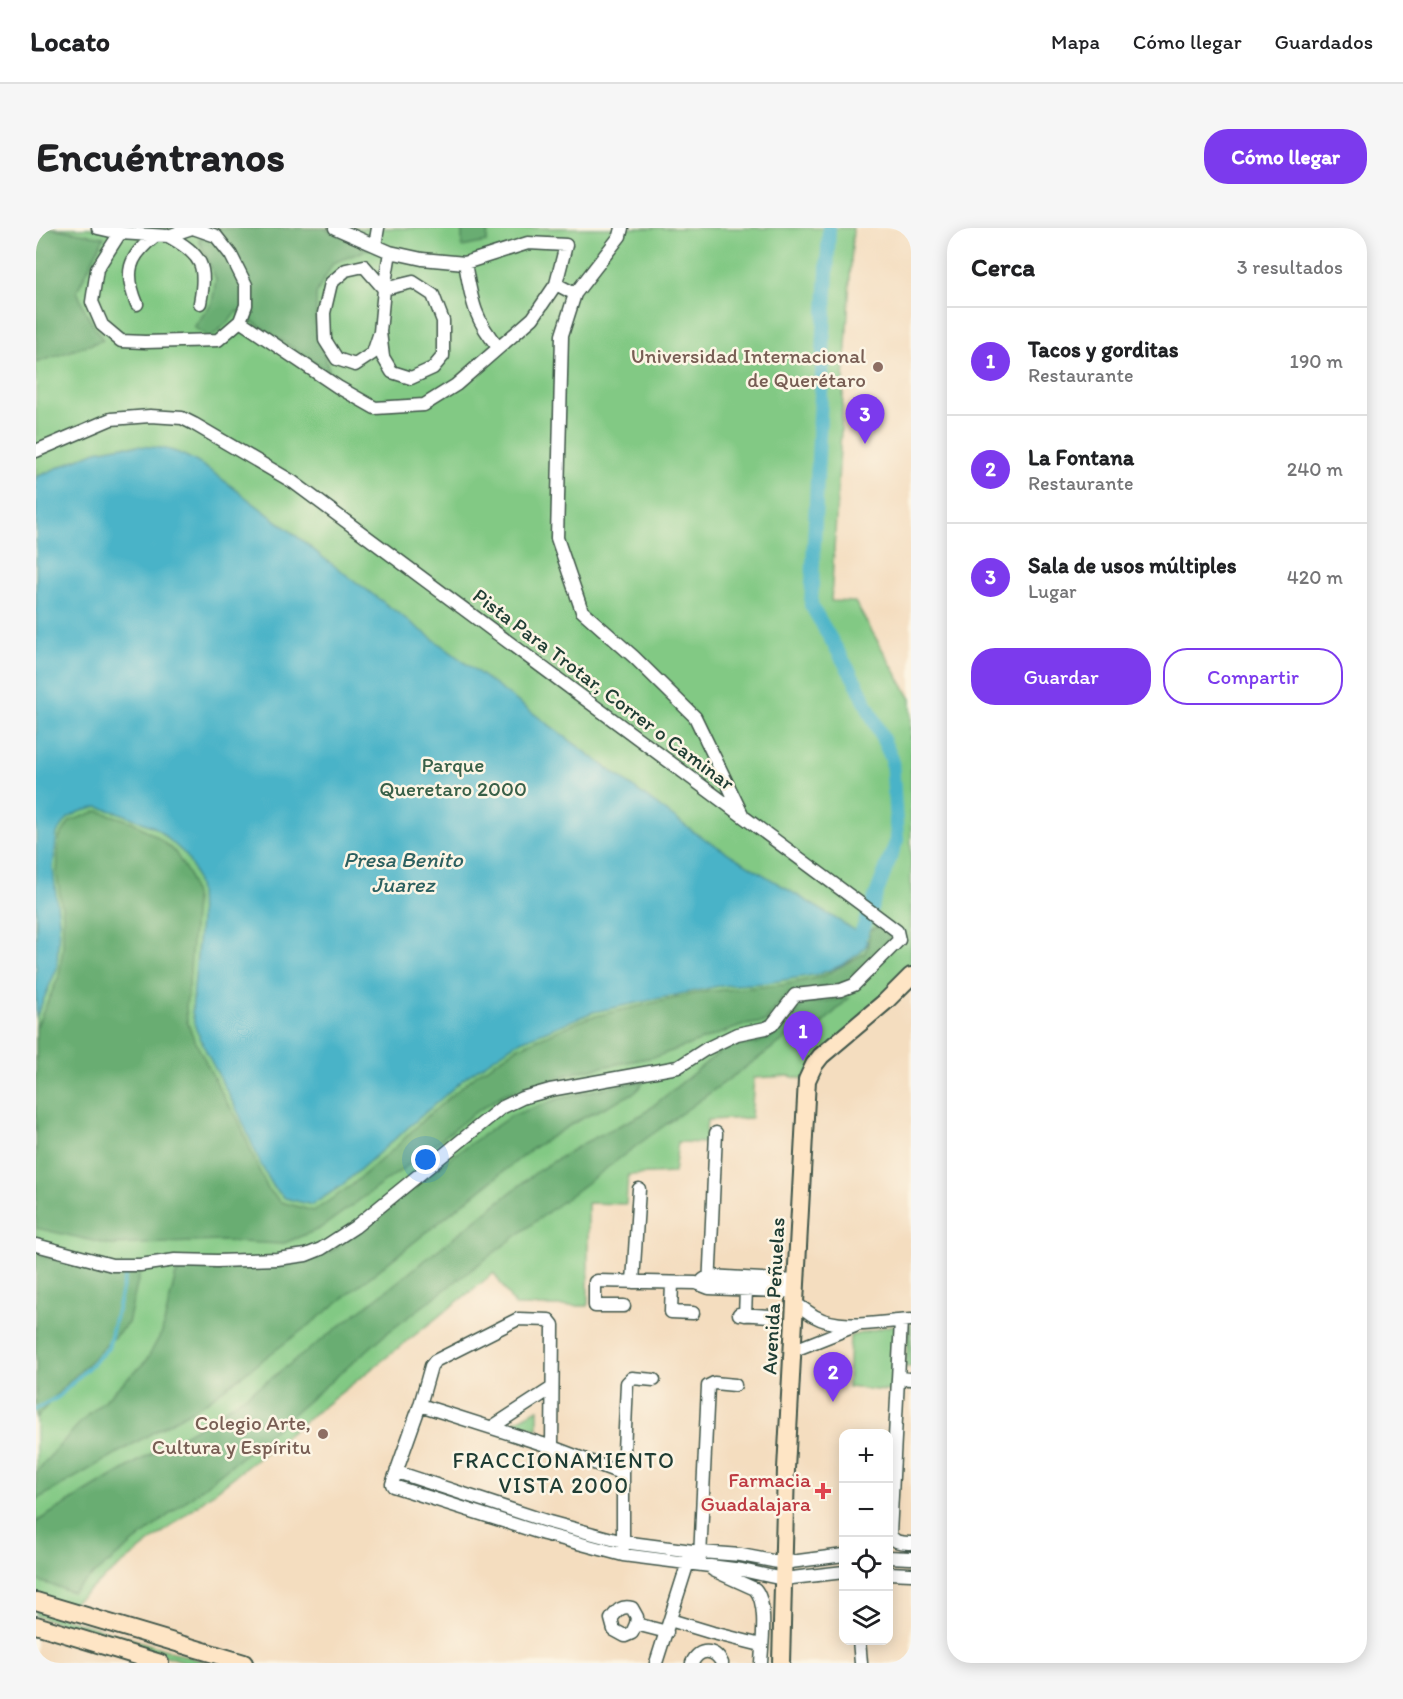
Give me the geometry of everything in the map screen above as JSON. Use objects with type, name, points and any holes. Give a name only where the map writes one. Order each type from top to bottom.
[{"type":"street","points":[[98,228],[155,237],[168,236],[193,228],[216,236],[231,255],[246,285],[246,305],[240,321],[218,340],[121,341],[102,325],[92,302],[97,269],[120,233]]},
{"type":"street","points":[[240,321],[338,387],[375,408],[424,405],[456,385],[533,318],[556,284],[566,245],[528,243],[465,264],[422,260],[390,252],[336,228]]},
{"type":"street","points":[[375,245],[378,228]]},
{"type":"street","points":[[622,228],[621,236],[575,294],[562,335],[557,538],[582,611],[634,657],[695,717],[744,818]]},
{"type":"street","points":[[168,236],[184,244],[201,261],[204,280],[200,303]]},
{"type":"street","points":[[137,304],[130,289],[130,265],[143,245],[155,237]]},
{"type":"street","points":[[384,289],[412,282],[433,294],[443,321],[443,356],[434,368],[411,378],[392,372],[383,357],[380,332],[384,289],[390,252]]},
{"type":"street","points":[[465,264],[473,308],[485,332],[498,347]]},
{"type":"street","points":[[380,332],[373,353],[355,364],[337,359],[325,340],[324,313],[331,283],[346,270],[364,266],[384,289]]},
{"type":"street","points":[[556,284],[575,294]]},
{"type":"street","name":"Pista Para Trotar, Correr o Caminar","points":[[36,451],[111,419],[150,416],[182,418],[194,424],[293,482],[897,931],[899,940],[854,984],[841,990],[799,993],[793,996],[780,1016],[768,1027],[737,1034],[706,1049],[678,1067],[550,1090],[522,1098],[501,1108],[356,1227],[321,1250],[306,1255],[278,1259],[175,1260],[112,1265],[36,1245]]},
{"type":"street","name":"Avenida Peñuelas","points":[[781,1663],[786,1469],[807,1080],[821,1056],[885,1002],[911,976]]},
{"type":"street","points":[[709,1282],[716,1133]]},
{"type":"street","points":[[633,1282],[639,1189]]},
{"type":"street","points":[[624,1306],[595,1306],[596,1281],[709,1282],[796,1292],[816,1317],[833,1323],[860,1324],[906,1320],[905,1379],[890,1533],[898,1542],[911,1543]]},
{"type":"street","points":[[709,1282],[746,1290],[796,1292]]},
{"type":"street","points":[[672,1283],[665,1312],[693,1313]]},
{"type":"street","points":[[746,1290],[742,1314],[770,1316]]},
{"type":"street","points":[[552,1447],[553,1325],[549,1320],[518,1319],[435,1361],[430,1366],[420,1405],[392,1484],[474,1505],[623,1555],[695,1558],[758,1592],[762,1609],[761,1663]]},
{"type":"street","points":[[792,1351],[860,1324]]},
{"type":"street","points":[[623,1555],[623,1474],[627,1383],[632,1378],[654,1380]]},
{"type":"street","points":[[656,1663],[695,1558],[708,1386],[714,1383],[735,1385]]},
{"type":"street","points":[[492,1427],[552,1388]]},
{"type":"street","points":[[420,1405],[552,1447],[623,1474]]},
{"type":"street","points":[[397,1473],[474,1505]]},
{"type":"street","points":[[547,1528],[623,1542],[742,1570],[839,1572]]},
{"type":"street","points":[[783,1571],[839,1556]]},
{"type":"street","points":[[899,1574],[900,1557]]},
{"type":"street","points":[[36,1601],[244,1663]]},
{"type":"street","points":[[36,1624],[160,1663]]},
{"type":"street","points":[[636,1624],[713,1633],[762,1645]]},
{"type":"street","points":[[712,1652],[713,1633]]},
{"type":"street","points":[[859,1645],[861,1663]]},
{"type":"street","points":[[692,1663],[696,1655],[704,1652],[717,1655],[722,1663]]},
{"type":"green space","name":"Parque Queretaro 2000","points":[[36,228],[853,228],[831,601],[855,602],[911,699],[911,977],[807,1080],[789,1076],[754,1078],[751,1118],[707,1120],[705,1143],[678,1142],[674,1173],[628,1175],[626,1204],[588,1203],[588,1306],[515,1306],[494,1273],[65,1609],[36,1600]]},
{"type":"green space","points":[[36,228],[52,228],[104,237],[77,291],[87,315],[103,340],[36,363]]},
{"type":"green space","points":[[212,228],[324,228],[369,249],[333,263],[316,294],[316,330],[330,373],[237,311],[210,338],[194,327],[212,303],[216,279],[199,240]]},
{"type":"green space","points":[[462,228],[488,228],[487,242],[462,247]]},
{"type":"green space","points":[[98,811],[133,822],[156,836],[175,852],[189,875],[195,900],[186,1006],[187,1021],[226,1101],[238,1119],[268,1189],[281,1202],[314,1211],[352,1185],[477,1074],[517,1048],[587,1018],[703,992],[782,985],[821,977],[864,954],[868,947],[869,931],[876,927],[888,933],[890,943],[847,983],[789,994],[765,1022],[744,1025],[658,1056],[581,1071],[504,1094],[474,1113],[418,1158],[319,1229],[282,1244],[220,1241],[111,1245],[36,1228],[36,1028],[59,976],[63,947],[63,915],[57,875],[59,838],[70,821]]},
{"type":"green space","points":[[849,998],[808,1037],[803,1026],[640,1143],[387,1333],[265,1438],[72,1592],[36,1580],[36,1522],[206,1422],[273,1377],[539,1170],[586,1142],[643,1114],[727,1046],[754,1044],[769,1038],[788,1025],[803,1004]]},
{"type":"green space","points":[[644,1081],[636,1092],[577,1121],[533,1148],[313,1322],[206,1402],[36,1500],[36,1473],[43,1464],[79,1424],[146,1361],[162,1332],[176,1274],[192,1266],[284,1266],[332,1251],[454,1155],[511,1116],[558,1099]]},
{"type":"green space","points":[[36,1255],[87,1266],[140,1272],[128,1323],[36,1418]]},
{"type":"green space","points":[[897,1324],[895,1392],[848,1387],[850,1336]]},
{"type":"green space","points":[[909,1324],[911,1324],[911,1367],[905,1367]]},
{"type":"green space","points":[[538,1409],[538,1430],[513,1422]]},
{"type":"green space","points":[[36,1609],[208,1663],[189,1663],[36,1616]]},
{"type":"water","name":"Presa Benito Juarez","points":[[123,446],[170,450],[190,458],[209,470],[321,556],[695,833],[861,934],[867,941],[866,946],[842,965],[819,974],[766,983],[719,986],[593,1012],[516,1043],[466,1077],[341,1186],[312,1205],[285,1198],[275,1189],[261,1165],[240,1116],[196,1029],[192,1012],[200,921],[199,890],[194,871],[186,855],[156,828],[123,814],[98,807],[79,812],[68,818],[57,833],[53,868],[59,921],[57,968],[36,1017],[36,477],[96,451]]},
{"type":"waterway","points":[[829,228],[811,605],[858,686],[892,759],[897,840],[861,934]]},
{"type":"waterway","points":[[36,1409],[58,1397],[108,1348],[127,1268]]},
{"type":"place","name":"Universidad Internacional de Querétaro","points":[[878,367]]},
{"type":"place","name":"Sala de usos múltiples","points":[[865,444]]},
{"type":"place","name":"Tacos y gorditas","points":[[803,1061]]},
{"type":"place","name":"La Fontana","points":[[833,1402]]},
{"type":"place","name":"Colegio Arte, Cultura y Espíritu","points":[[323,1434]]},
{"type":"place","name":"Farmacia Guadalajara","points":[[823,1491]]},
{"type":"district","name":"FRACCIONAMIENTO VISTA 2000","points":[[564,1472]]}]
